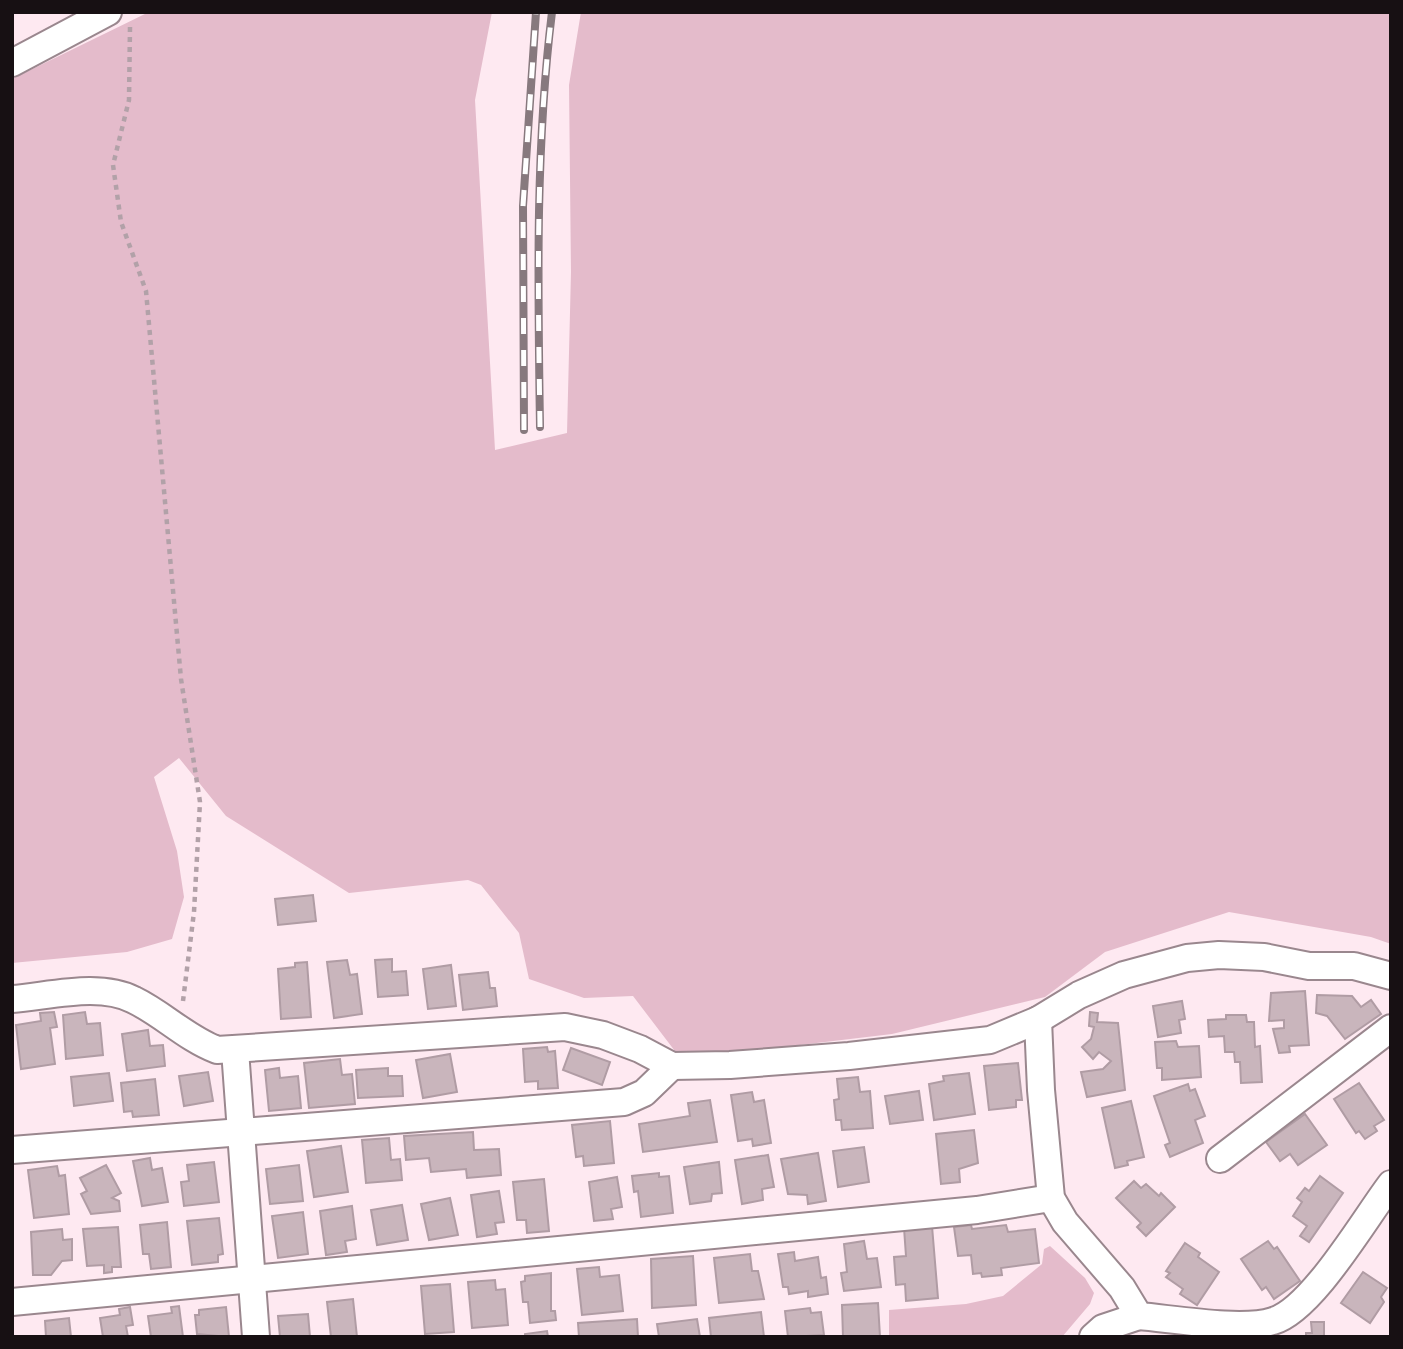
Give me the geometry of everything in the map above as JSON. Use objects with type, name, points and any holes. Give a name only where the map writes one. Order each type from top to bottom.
[{"type":"street","points":[[12,63],[119,19]]},
{"type":"street","points":[[12,999],[96,991],[119,993],[135,1000],[198,1042],[217,1050],[565,1027],[603,1035],[640,1049],[672,1066],[836,1057],[965,1045],[990,1040],[1038,1020],[1079,995],[1124,975],[1187,958],[1219,955],[1264,957],[1309,966],[1354,966],[1391,976]]},
{"type":"street","points":[[1038,1020],[1041,1090],[1051,1198],[1065,1222],[1122,1288],[1139,1316]]},
{"type":"street","points":[[1220,1159],[1391,1028]]},
{"type":"street","points":[[235,1050],[256,1337]]},
{"type":"street","points":[[12,1150],[624,1102],[644,1093],[672,1066]]},
{"type":"street","points":[[1093,1337],[1103,1328],[1139,1316],[1246,1324],[1274,1321],[1292,1311],[1320,1283],[1391,1184]]},
{"type":"street","points":[[12,1302],[977,1210],[1051,1198]]},
{"type":"path","points":[[119,19],[129,100],[113,165],[121,222],[146,290],[181,679],[200,802],[194,912],[181,1014]]},
{"type":"shaded area","points":[[149,12],[492,12],[475,100],[495,450],[567,433],[571,272],[569,85],[581,12],[1391,12],[1391,944],[1371,937],[1229,912],[1105,952],[1045,997],[892,1034],[681,1059],[633,996],[584,998],[529,979],[519,933],[481,885],[468,880],[349,893],[226,816],[179,758],[154,777],[177,851],[184,897],[172,939],[127,952],[12,963],[12,79]]},
{"type":"shaded area","points":[[1050,1246],[1085,1278],[1094,1293],[1090,1304],[1062,1337],[889,1337],[889,1310],[966,1304],[1003,1296],[1042,1264],[1044,1249]]},
{"type":"building","points":[[313,895],[316,921],[278,925],[275,899]]},
{"type":"building","points":[[392,959],[392,972],[406,971],[408,995],[378,997],[375,960]]},
{"type":"building","points":[[347,960],[350,975],[357,974],[362,1014],[334,1018],[327,962]]},
{"type":"building","points":[[307,962],[311,1017],[281,1019],[278,969]]},
{"type":"building","points":[[451,965],[456,1006],[428,1009],[423,969]]},
{"type":"building","points":[[488,972],[490,988],[495,988],[497,1006],[463,1010],[459,975]]},
{"type":"building","points":[[1305,991],[1309,1045],[1289,1046],[1290,1052],[1279,1053],[1273,1029],[1284,1028],[1284,1020],[1269,1021],[1271,993]]},
{"type":"building","points":[[1317,995],[1352,996],[1361,1007],[1371,1000],[1381,1014],[1345,1039],[1327,1016],[1316,1013]]},
{"type":"building","points":[[1182,1001],[1185,1019],[1179,1020],[1181,1033],[1158,1037],[1153,1006]]},
{"type":"building","points":[[54,1012],[57,1027],[50,1028],[55,1064],[21,1069],[16,1025],[41,1021],[40,1013]]},
{"type":"building","points":[[85,1012],[87,1024],[100,1023],[103,1055],[66,1059],[63,1015]]},
{"type":"building","points":[[1090,1012],[1098,1013],[1097,1022],[1118,1023],[1125,1090],[1087,1097],[1081,1072],[1103,1069],[1111,1061],[1099,1052],[1093,1059],[1082,1047],[1091,1039],[1094,1027],[1089,1026]]},
{"type":"building","points":[[1226,1015],[1246,1015],[1247,1022],[1254,1022],[1255,1047],[1260,1046],[1262,1082],[1241,1083],[1240,1062],[1235,1062],[1234,1052],[1225,1052],[1224,1036],[1209,1037],[1208,1020],[1226,1019]]},
{"type":"building","points":[[148,1030],[150,1046],[163,1045],[165,1066],[127,1071],[122,1034]]},
{"type":"building","points":[[1176,1041],[1178,1047],[1199,1046],[1201,1077],[1162,1080],[1162,1068],[1157,1068],[1155,1042]]},
{"type":"building","points":[[547,1047],[548,1052],[555,1051],[558,1088],[538,1089],[538,1081],[525,1082],[523,1049]]},
{"type":"building","points":[[571,1048],[610,1062],[602,1085],[563,1070]]},
{"type":"building","points":[[450,1054],[457,1092],[423,1098],[416,1060]]},
{"type":"building","points":[[340,1059],[342,1075],[352,1074],[355,1104],[309,1108],[304,1063]]},
{"type":"building","points":[[1018,1063],[1022,1100],[1016,1100],[1016,1107],[989,1110],[984,1066]]},
{"type":"building","points":[[279,1068],[280,1078],[298,1076],[301,1108],[269,1111],[265,1070]]},
{"type":"building","points":[[388,1068],[388,1076],[402,1076],[403,1096],[358,1098],[356,1070]]},
{"type":"building","points":[[208,1072],[213,1101],[184,1106],[179,1076]]},
{"type":"building","points":[[109,1073],[113,1101],[74,1106],[71,1077]]},
{"type":"building","points":[[969,1073],[975,1114],[934,1120],[929,1084],[944,1081],[943,1076]]},
{"type":"building","points":[[858,1077],[860,1092],[870,1091],[873,1128],[842,1130],[841,1120],[836,1120],[834,1100],[839,1099],[837,1079]]},
{"type":"building","points":[[155,1079],[159,1115],[133,1117],[132,1111],[124,1112],[121,1083]]},
{"type":"building","points":[[1359,1083],[1384,1120],[1374,1126],[1377,1131],[1365,1139],[1359,1131],[1356,1133],[1334,1099]]},
{"type":"building","points":[[1188,1084],[1190,1091],[1195,1089],[1205,1116],[1195,1120],[1203,1143],[1170,1157],[1165,1145],[1170,1143],[1154,1096]]},
{"type":"building","points":[[919,1091],[923,1120],[890,1124],[885,1096]]},
{"type":"building","points":[[752,1092],[754,1102],[764,1100],[771,1143],[753,1146],[752,1139],[738,1141],[731,1095]]},
{"type":"building","points":[[710,1100],[717,1142],[643,1152],[639,1124],[690,1116],[688,1103]]},
{"type":"building","points":[[1131,1101],[1144,1157],[1127,1161],[1128,1165],[1115,1168],[1102,1108]]},
{"type":"building","points":[[1305,1114],[1327,1145],[1298,1165],[1290,1154],[1280,1161],[1266,1142]]},
{"type":"building","points":[[610,1121],[614,1163],[584,1166],[583,1156],[576,1157],[572,1125]]},
{"type":"building","points":[[974,1130],[978,1163],[959,1169],[960,1182],[941,1184],[936,1134]]},
{"type":"building","points":[[473,1132],[474,1150],[499,1149],[501,1175],[467,1178],[466,1169],[431,1172],[429,1158],[406,1160],[404,1136]]},
{"type":"building","points":[[389,1138],[391,1160],[400,1159],[402,1180],[366,1183],[362,1140]]},
{"type":"building","points":[[341,1146],[348,1192],[314,1197],[307,1151]]},
{"type":"building","points":[[864,1147],[869,1182],[838,1187],[833,1151]]},
{"type":"building","points":[[818,1153],[826,1201],[808,1204],[807,1195],[788,1194],[781,1159]]},
{"type":"building","points":[[768,1155],[774,1187],[762,1189],[763,1200],[742,1204],[735,1160]]},
{"type":"building","points":[[150,1158],[152,1170],[162,1168],[168,1202],[142,1206],[133,1161]]},
{"type":"building","points":[[214,1162],[219,1202],[184,1206],[181,1182],[189,1181],[187,1165]]},
{"type":"building","points":[[719,1162],[722,1193],[712,1194],[711,1201],[690,1204],[684,1167]]},
{"type":"building","points":[[106,1165],[121,1193],[112,1198],[119,1201],[120,1211],[91,1214],[81,1194],[87,1191],[80,1178]]},
{"type":"building","points":[[299,1165],[303,1201],[270,1204],[266,1169]]},
{"type":"building","points":[[57,1166],[59,1176],[65,1175],[69,1214],[34,1218],[28,1170]]},
{"type":"building","points":[[659,1173],[659,1177],[669,1176],[673,1213],[641,1217],[638,1191],[634,1192],[632,1176]]},
{"type":"building","points":[[1320,1176],[1343,1193],[1309,1242],[1300,1236],[1307,1226],[1293,1216],[1302,1202],[1297,1198],[1305,1188],[1309,1191]]},
{"type":"building","points":[[617,1177],[622,1207],[611,1209],[613,1219],[594,1221],[589,1182]]},
{"type":"building","points":[[544,1179],[549,1231],[527,1233],[526,1220],[517,1220],[513,1182]]},
{"type":"building","points":[[1134,1181],[1141,1188],[1146,1184],[1159,1196],[1161,1193],[1175,1207],[1146,1236],[1137,1227],[1141,1223],[1116,1198]]},
{"type":"building","points":[[499,1191],[504,1222],[495,1223],[497,1234],[477,1237],[471,1195]]},
{"type":"building","points":[[450,1198],[458,1235],[429,1240],[421,1204]]},
{"type":"building","points":[[402,1205],[408,1240],[377,1245],[371,1210]]},
{"type":"building","points":[[352,1206],[356,1239],[345,1241],[347,1252],[326,1255],[320,1211]]},
{"type":"building","points":[[303,1212],[308,1254],[278,1258],[272,1216]]},
{"type":"building","points":[[219,1218],[223,1254],[218,1255],[218,1262],[192,1265],[187,1221]]},
{"type":"building","points":[[167,1222],[171,1267],[151,1269],[149,1254],[143,1254],[140,1225]]},
{"type":"building","points":[[971,1225],[972,1229],[1006,1225],[1008,1232],[1035,1229],[1039,1263],[1001,1268],[1002,1275],[982,1277],[981,1273],[973,1274],[971,1255],[958,1256],[954,1227]]},
{"type":"building","points":[[932,1226],[938,1298],[906,1301],[905,1284],[896,1285],[894,1257],[906,1256],[904,1228]]},
{"type":"building","points":[[118,1227],[121,1267],[112,1267],[112,1272],[104,1273],[104,1265],[87,1266],[83,1229]]},
{"type":"building","points":[[62,1229],[63,1240],[72,1239],[72,1260],[62,1261],[51,1275],[33,1275],[31,1232]]},
{"type":"building","points":[[864,1241],[867,1259],[877,1258],[881,1287],[844,1291],[841,1273],[847,1272],[844,1244]]},
{"type":"building","points":[[1268,1241],[1274,1249],[1277,1247],[1300,1281],[1274,1299],[1266,1287],[1262,1290],[1241,1259]]},
{"type":"building","points":[[1185,1243],[1200,1253],[1198,1257],[1219,1272],[1197,1305],[1180,1294],[1183,1289],[1166,1277],[1170,1273],[1166,1271]]},
{"type":"building","points":[[794,1252],[795,1261],[818,1257],[821,1278],[826,1277],[828,1294],[808,1297],[808,1291],[789,1294],[788,1287],[783,1287],[778,1254]]},
{"type":"building","points":[[750,1254],[752,1271],[758,1271],[764,1299],[719,1303],[714,1258]]},
{"type":"building","points":[[693,1256],[696,1305],[652,1308],[651,1259]]},
{"type":"building","points":[[599,1267],[600,1277],[619,1275],[623,1311],[582,1315],[577,1269]]},
{"type":"building","points":[[1363,1272],[1387,1288],[1381,1297],[1384,1302],[1370,1323],[1341,1303]]},
{"type":"building","points":[[551,1273],[551,1311],[555,1311],[556,1320],[530,1323],[528,1302],[523,1302],[521,1282],[525,1281],[525,1276]]},
{"type":"building","points":[[495,1280],[496,1290],[505,1289],[508,1325],[472,1328],[468,1282]]},
{"type":"building","points":[[450,1284],[454,1332],[425,1334],[421,1286]]},
{"type":"building","points":[[353,1299],[357,1337],[331,1337],[327,1302]]},
{"type":"building","points":[[878,1303],[880,1337],[843,1337],[842,1305]]},
{"type":"building","points":[[179,1306],[183,1337],[151,1337],[148,1316],[172,1313],[171,1307]]},
{"type":"building","points":[[130,1307],[133,1325],[126,1326],[128,1337],[103,1337],[100,1318],[120,1315],[119,1309]]},
{"type":"building","points":[[226,1307],[229,1337],[197,1334],[195,1315],[199,1315],[199,1310]]},
{"type":"building","points":[[810,1308],[811,1313],[821,1312],[824,1335],[788,1337],[785,1311]]},
{"type":"building","points":[[761,1312],[764,1337],[711,1337],[709,1318]]},
{"type":"building","points":[[308,1314],[310,1337],[280,1337],[278,1316]]},
{"type":"building","points":[[69,1318],[71,1337],[46,1337],[45,1321]]},
{"type":"building","points":[[637,1319],[638,1337],[579,1337],[578,1323]]},
{"type":"building","points":[[697,1319],[700,1337],[659,1337],[657,1324]]},
{"type":"building","points":[[1311,1322],[1324,1322],[1324,1337],[1306,1337],[1306,1333],[1312,1333]]},
{"type":"building","points":[[547,1331],[548,1337],[525,1337],[525,1334]]},
{"type":"railway","points":[[524,430],[523,206],[536,12]]},
{"type":"railway","points":[[540,427],[540,168],[552,12]]}]
